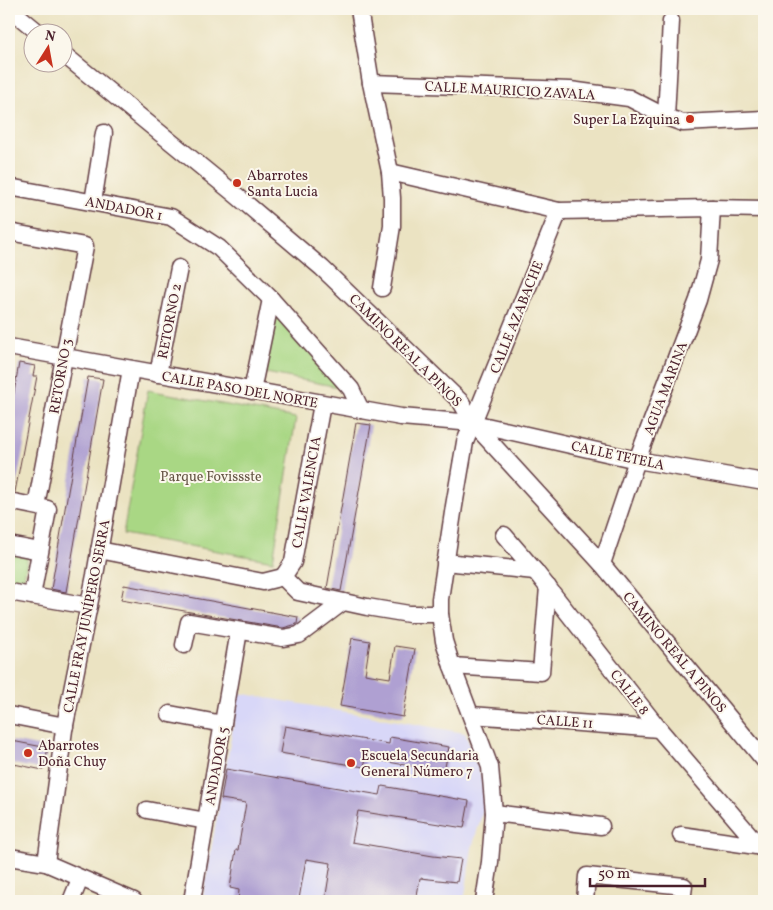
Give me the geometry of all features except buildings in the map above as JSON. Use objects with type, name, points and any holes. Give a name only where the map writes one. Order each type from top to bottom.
[{"type":"street","points":[[10,9],[26,22]]},
{"type":"street","points":[[359,9],[371,83],[390,172],[392,226],[382,288]]},
{"type":"street","points":[[666,117],[671,21]]},
{"type":"street","name":"CAMINO REAL A PINOS","points":[[72,61],[322,268],[461,402],[473,423],[602,564],[764,760]]},
{"type":"street","name":"CALLE MAURICIO ZAVALA","points":[[371,83],[570,90],[629,98],[666,117],[683,122],[764,119]]},
{"type":"street","points":[[92,202],[104,134]]},
{"type":"street","points":[[390,172],[559,211],[712,208],[764,209]]},
{"type":"street","name":"ANDADOR 1","points":[[9,187],[171,217],[219,248],[271,299],[351,389],[361,410]]},
{"type":"street","name":"AGUA MARINA","points":[[602,564],[638,460],[698,300],[709,260],[712,208]]},
{"type":"street","name":"CALLE AZABACHE","points":[[484,901],[490,862],[494,813],[490,767],[444,641],[440,599],[465,442],[559,211]]},
{"type":"street","name":"RETORNO 3","points":[[9,232],[85,246],[36,506]]},
{"type":"street","name":"RETORNO 2","points":[[158,374],[179,268]]},
{"type":"street","points":[[252,391],[271,299]]},
{"type":"street","name":"CALLE PASO DEL NORTE","points":[[9,347],[401,417],[473,423]]},
{"type":"street","name":"CALLE FRAY JUNÍPERO SERRA","points":[[46,864],[65,726],[89,606],[131,369]]},
{"type":"street","name":"CALLE VALENCIA","points":[[283,577],[294,562],[322,404]]},
{"type":"street","name":"CALLE TETELA","points":[[473,423],[638,460],[764,482]]},
{"type":"street","points":[[9,501],[48,509],[32,596]]},
{"type":"street","name":"CALLE 8","points":[[504,535],[548,587],[659,729],[762,847]]},
{"type":"street","points":[[9,545],[40,551]]},
{"type":"street","points":[[99,550],[263,582],[283,577],[298,592],[409,614],[440,614]]},
{"type":"street","points":[[445,562],[535,571]]},
{"type":"street","points":[[452,666],[541,672],[548,587]]},
{"type":"street","points":[[9,592],[89,606]]},
{"type":"street","points":[[184,645],[189,622],[283,638],[299,635],[343,602]]},
{"type":"street","name":"ANDADOR 5","points":[[192,901],[239,631]]},
{"type":"street","points":[[170,714],[223,724]]},
{"type":"street","points":[[9,716],[65,726]]},
{"type":"street","name":"CALLE 11","points":[[471,716],[659,729]]},
{"type":"street","points":[[147,810],[206,821]]},
{"type":"street","points":[[494,813],[601,826]]},
{"type":"street","points":[[681,835],[762,847]]},
{"type":"street","points":[[9,857],[46,864],[134,901]]},
{"type":"street","points":[[585,901],[587,876],[684,886],[682,901]]},
{"type":"street","points":[[71,901],[80,879]]},
{"type":"shaded area","points":[[239,693],[465,733],[488,794],[472,848],[464,901],[202,901]]},
{"type":"green space","points":[[274,309],[343,388],[261,372]]},
{"type":"green space","name":"Parque Fovissste","points":[[148,390],[296,418],[273,561],[123,534]]},
{"type":"green space","points":[[9,551],[28,555],[23,584],[9,582]]},
{"type":"place","name":"Super La Ezquina","points":[[690,119]]},
{"type":"place","name":"Abarrotes Santa Lucia","points":[[237,183]]},
{"type":"place","name":"Abarrotes Doña Chuy","points":[[28,753]]},
{"type":"place","name":"Escuela Secundaria General Número 7","points":[[351,763]]}]
